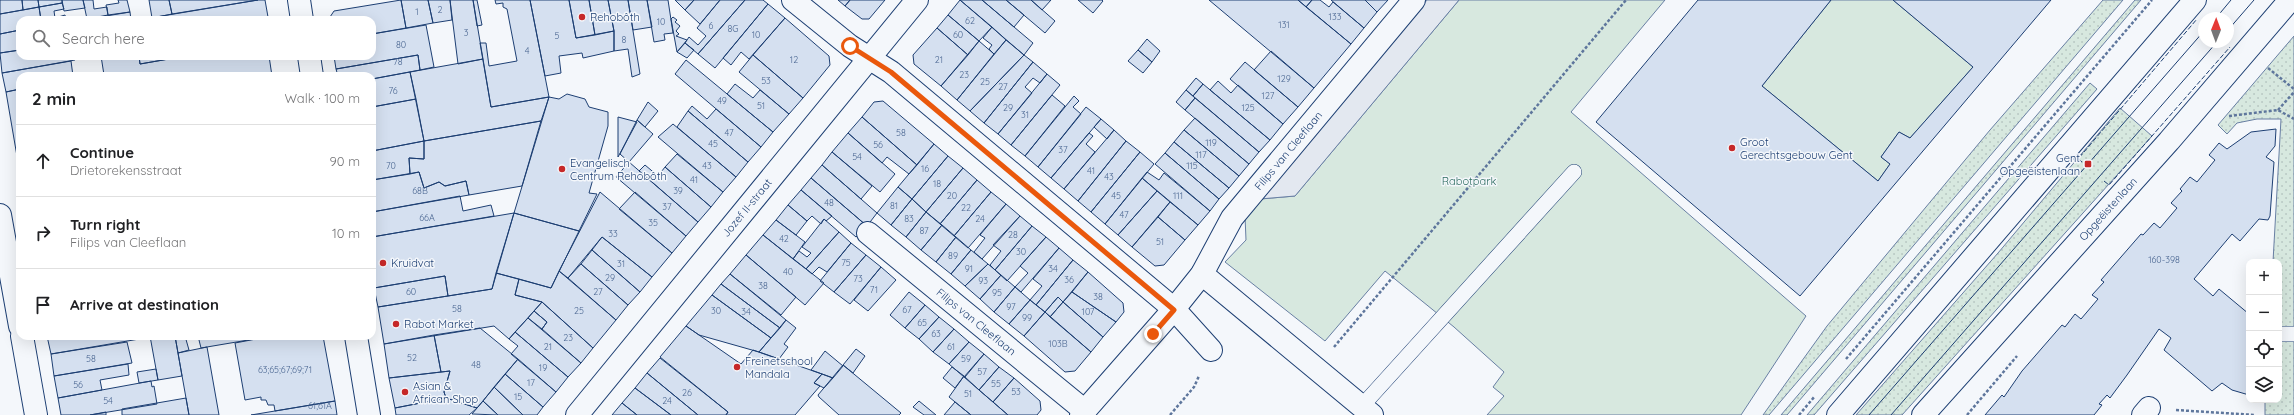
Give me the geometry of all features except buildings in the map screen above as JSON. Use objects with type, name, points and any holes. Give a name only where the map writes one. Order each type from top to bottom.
[{"type":"street","points":[[298,0],[301,16]]},
{"type":"street","points":[[793,0],[850,46],[891,72],[1174,310],[1211,350]]},
{"type":"street","name":"Jozef II-straat","points":[[577,415],[917,0]]},
{"type":"street","name":"Filips van Cleeflaan","points":[[868,233],[1083,413],[1174,310],[1202,274],[1232,218],[1414,0]]},
{"type":"street","points":[[1838,415],[2195,0]]},
{"type":"street","name":"Opgeëistenlaan","points":[[1923,415],[2169,141],[2290,0]]},
{"type":"street","points":[[310,60],[311,72]]},
{"type":"street","points":[[0,215],[16,304]]},
{"type":"street","points":[[1202,274],[1317,367],[1367,411]]},
{"type":"street","points":[[23,340],[36,415]]},
{"type":"street","points":[[357,340],[369,415]]},
{"type":"lane","points":[[1367,411],[1574,172]]},
{"type":"lane","points":[[2282,334],[2294,334]]},
{"type":"path","points":[[1317,367],[1626,0]]},
{"type":"path","points":[[1845,361],[2152,0]]},
{"type":"path","points":[[2267,67],[2294,89]]},
{"type":"path","points":[[2278,110],[2294,92]]},
{"type":"path","points":[[2224,116],[2278,110],[2294,119]]},
{"type":"path","points":[[1170,415],[1194,387],[1211,350]]},
{"type":"path","points":[[1799,415],[1819,391]]},
{"type":"path","points":[[2146,411],[2256,415]]},
{"type":"green space","name":"Rabotpark","points":[[1459,0],[1665,0],[1571,112],[1806,316],[1741,415],[1487,415],[1504,396],[1493,387],[1504,372],[1454,327],[1385,271],[1325,341],[1225,262],[1246,240],[1245,216],[1260,199],[1295,196]]},
{"type":"green space","points":[[1831,0],[1893,0],[1973,67],[1910,138],[1899,132],[1881,157],[1890,164],[1878,181],[1762,86]]},
{"type":"green space","points":[[2103,0],[2123,0],[1769,415],[1763,415],[1827,326],[1990,130]]},
{"type":"green space","points":[[2135,0],[2141,0],[1787,415],[1781,415]]},
{"type":"green space","points":[[2294,36],[2294,415],[2265,415],[2265,403],[2282,403],[2282,259],[2273,259],[2281,119],[2257,119],[2237,123],[2227,134],[2218,125]]},
{"type":"green space","points":[[2090,83],[2097,89],[1814,415],[1807,415]]},
{"type":"green space","points":[[2120,108],[2152,136],[1902,415],[1856,415],[1998,253]]},
{"type":"shaded area","points":[[1427,0],[1459,0],[1295,196],[1260,199]]},
{"type":"tram line","points":[[2221,12],[2231,0]]},
{"type":"tram line","points":[[2234,23],[2254,0]]},
{"type":"tram line","points":[[1869,415],[2198,38]]},
{"type":"tram line","points":[[1891,415],[2212,48]]},
{"type":"fence","points":[[2082,162],[2078,159],[2197,19]]},
{"type":"fence","points":[[2104,181],[2109,185],[2229,48]]},
{"type":"place","name":"Rehobôth","points":[[582,17]]},
{"type":"place","name":"Groot Gerechtsgebouw Gent","points":[[1732,148]]},
{"type":"place","name":"Gent Opgeëistenlaan","points":[[2088,164]]},
{"type":"place","name":"Evangelisch Centrum Rehobôth","points":[[562,169]]},
{"type":"place","name":"Kruidvat","points":[[383,263]]},
{"type":"place","name":"Rabot Market","points":[[396,324]]},
{"type":"place","name":"Freinetschool Mandala","points":[[737,367]]},
{"type":"place","name":"Asian & African Shop","points":[[405,392]]},
{"type":"route","points":[[850,46],[891,72],[1174,310],[1153,334]]}]
